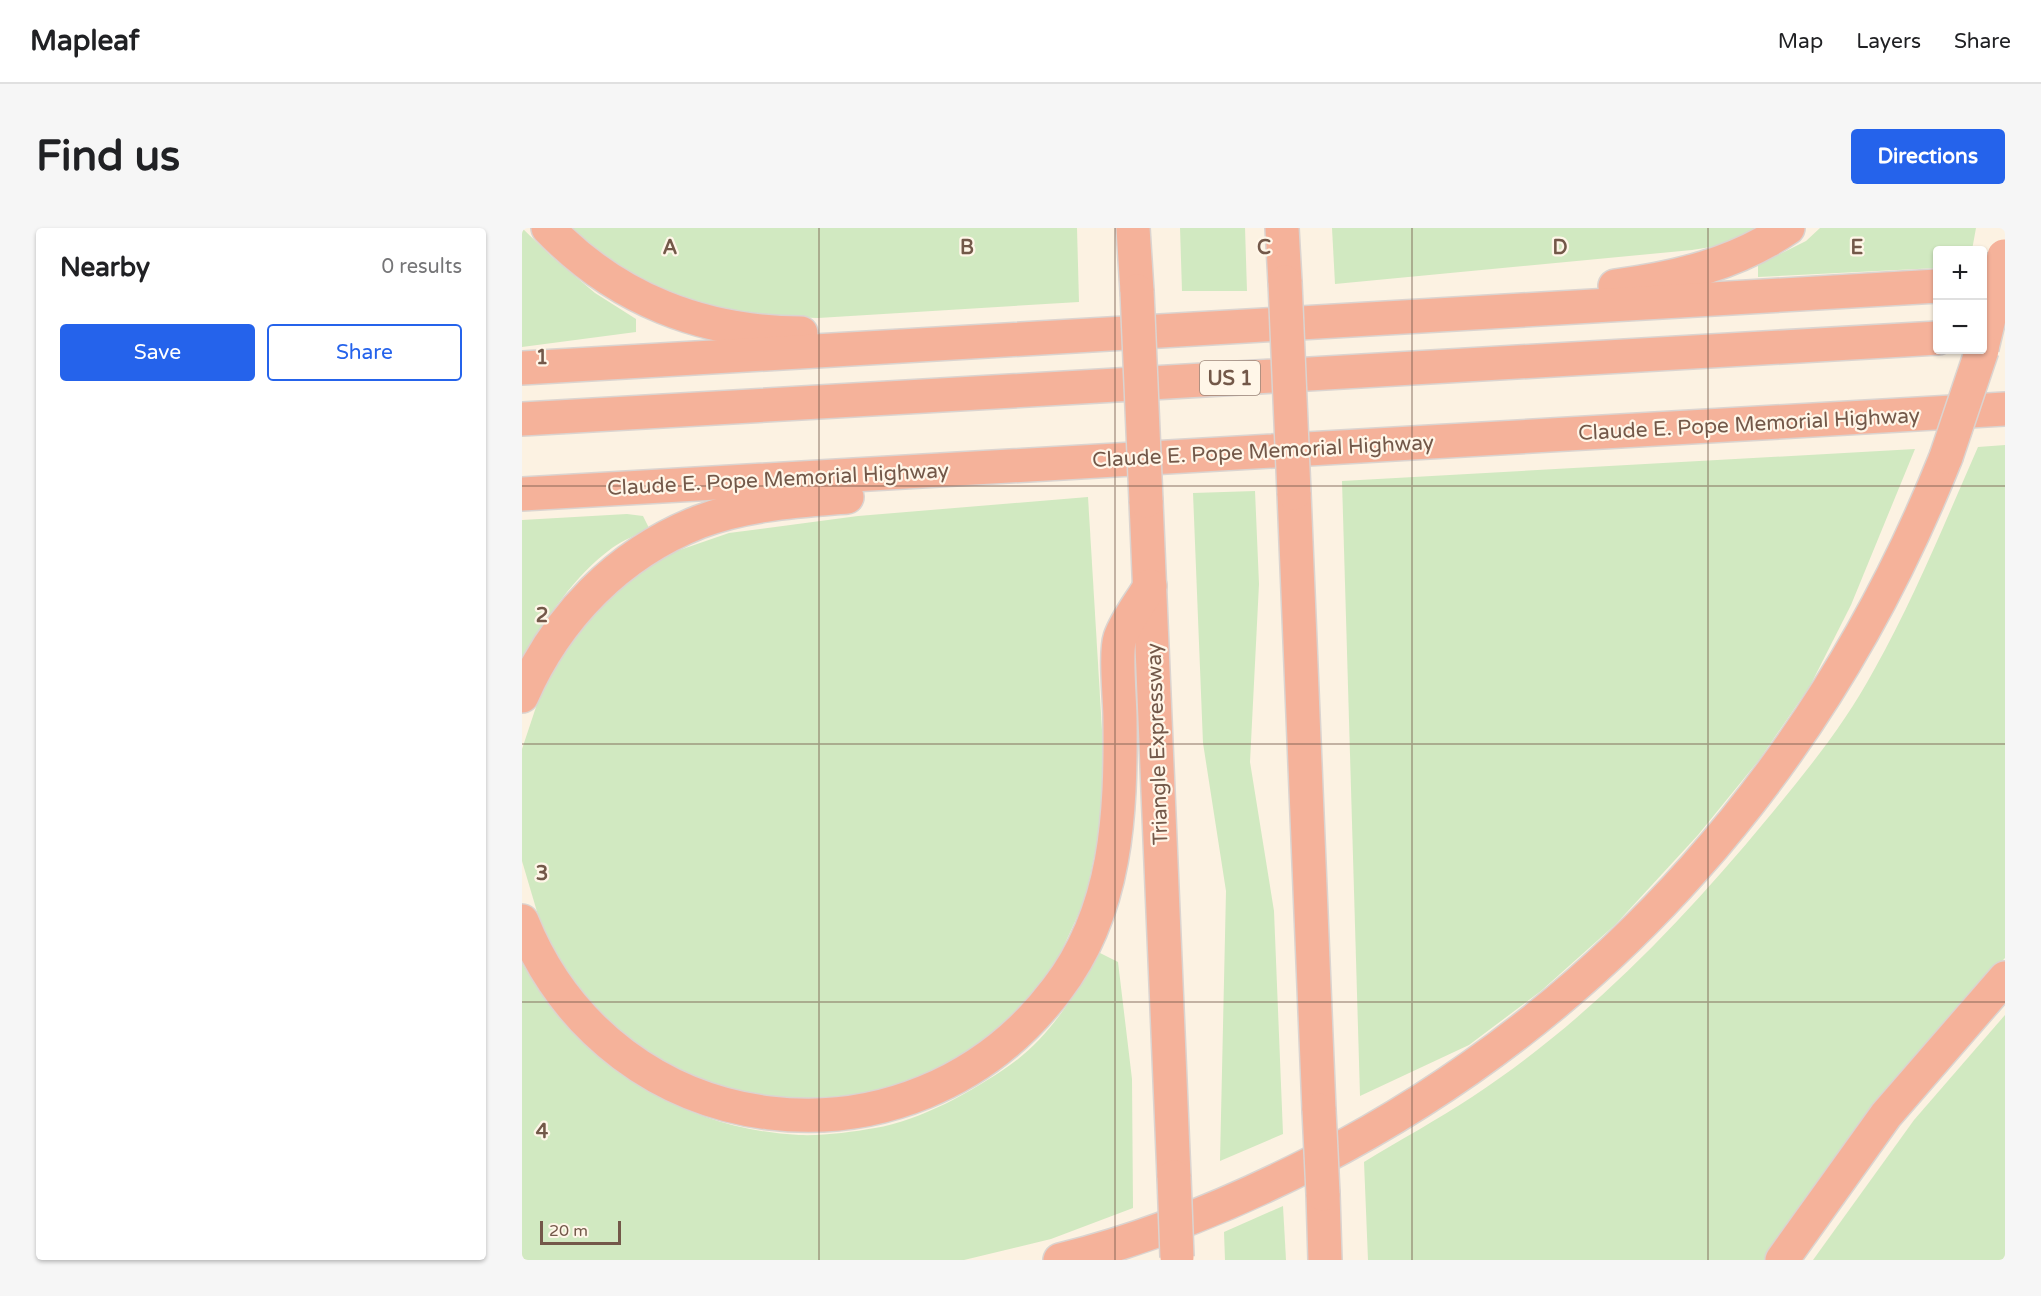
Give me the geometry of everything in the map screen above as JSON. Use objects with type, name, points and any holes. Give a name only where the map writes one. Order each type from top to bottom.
[{"type":"highway","points":[[548,228],[568,250],[627,292],[681,315],[728,327],[767,333],[811,333],[1004,326],[1056,338]]},
{"type":"highway","name":"Triangle Expressway","points":[[1133,228],[1177,1258]]},
{"type":"highway","points":[[1282,228],[1325,1260]]},
{"type":"highway","points":[[1483,313],[1523,293],[1616,286],[1687,274],[1754,248],[1788,228]]},
{"type":"highway","points":[[1987,328],[2005,254]]},
{"type":"highway","points":[[1987,284],[2005,282]]},
{"type":"highway","points":[[522,368],[1933,286]]},
{"type":"highway","points":[[1987,335],[2005,334]]},
{"type":"highway","name":"US 1","points":[[522,419],[1933,338]]},
{"type":"highway","points":[[1060,1260],[1148,1235],[1221,1207],[1361,1138],[1494,1053],[1555,1006],[1615,952],[1719,841],[1769,779],[1814,715],[1856,647],[1893,579],[1946,457],[1980,354]]},
{"type":"highway","name":"Claude E. Pope Memorial Highway","points":[[522,494],[2005,409]]},
{"type":"highway","points":[[522,696],[556,633],[604,580],[662,540],[700,522],[765,505],[813,500],[1080,483],[1126,459]]},
{"type":"highway","points":[[522,921],[546,970],[590,1026],[616,1050],[646,1070],[710,1101],[745,1110],[780,1115],[828,1116],[887,1107],[953,1081],[993,1055],[1037,1016],[1074,965],[1095,919],[1112,864],[1118,819],[1121,776],[1119,639],[1150,586]]},
{"type":"highway","points":[[1782,1260],[1886,1115],[2005,978]]},
{"type":"green space","points":[[522,228],[595,293],[636,319],[636,332],[522,347]]},
{"type":"green space","points":[[569,228],[1077,228],[1079,302],[818,318],[757,316],[686,301],[627,275]]},
{"type":"green space","points":[[1180,228],[1245,228],[1247,291],[1182,291]]},
{"type":"green space","points":[[1332,228],[1761,228],[1736,243],[1692,250],[1335,284]]},
{"type":"green space","points":[[1820,228],[1976,228],[1973,246],[1933,246],[1933,268],[1758,277],[1758,265],[1806,241]]},
{"type":"green space","points":[[2005,445],[2005,958],[1939,1029],[1878,1103],[1764,1260],[1368,1260],[1364,1162],[1472,1097],[1554,1037],[1630,969],[1735,857],[1810,765],[1863,690],[1916,588],[1978,447]]},
{"type":"green space","points":[[1915,449],[1851,605],[1810,686],[1759,760],[1698,835],[1616,924],[1541,991],[1469,1045],[1360,1096],[1342,481]]},
{"type":"green space","points":[[1255,491],[1259,584],[1250,762],[1274,911],[1283,1134],[1220,1161],[1226,891],[1203,743],[1193,493]]},
{"type":"green space","points":[[1088,497],[1104,763],[1100,829],[1085,900],[1055,965],[1010,1023],[961,1058],[884,1092],[804,1101],[735,1093],[677,1070],[621,1033],[576,987],[543,932],[522,861],[522,749],[544,683],[575,633],[620,586],[671,553],[729,533],[858,516]]},
{"type":"green space","points":[[627,514],[643,516],[649,528],[612,548],[585,571],[551,613],[522,657],[522,520]]},
{"type":"green space","points":[[1100,953],[1118,962],[1132,1079],[1133,1208],[1051,1239],[964,1260],[522,1260],[522,963],[546,999],[573,1032],[604,1061],[638,1085],[675,1105],[715,1120],[756,1130],[808,1135],[875,1128],[910,1119],[946,1104],[980,1085],[1010,1065],[1037,1042],[1061,1014]]},
{"type":"green space","points":[[2005,1015],[2005,1260],[1813,1260],[1914,1120]]},
{"type":"green space","points":[[1283,1206],[1286,1260],[1225,1260],[1224,1232]]}]
